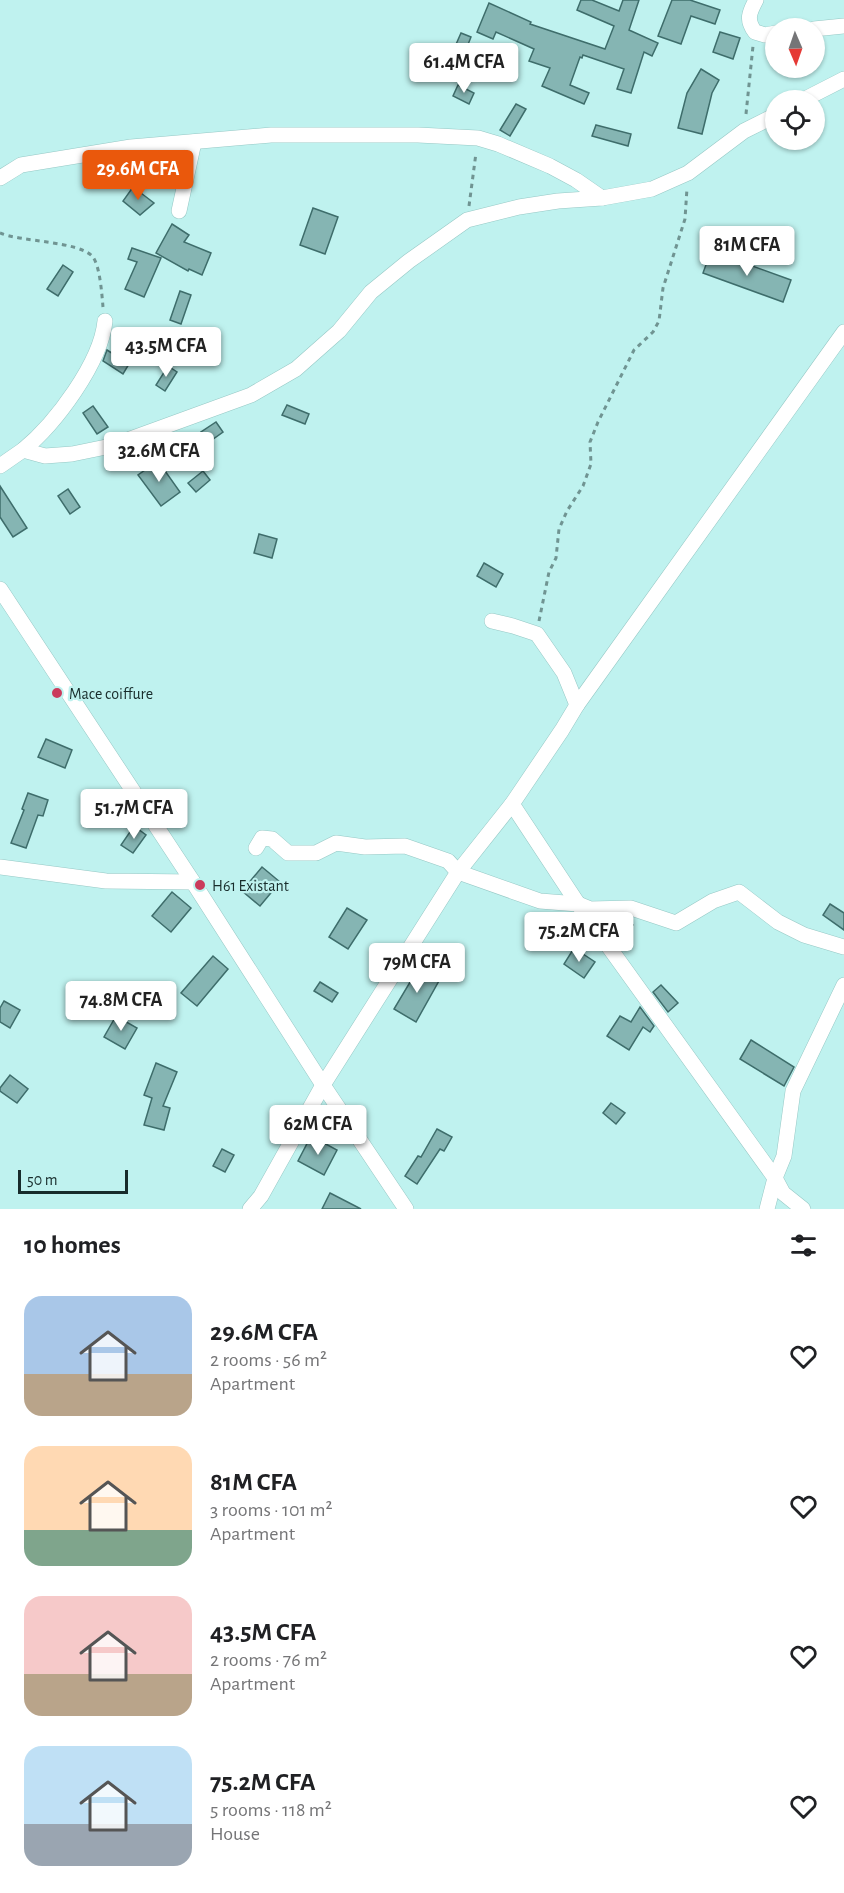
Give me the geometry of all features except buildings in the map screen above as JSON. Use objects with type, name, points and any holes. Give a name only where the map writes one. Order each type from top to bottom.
[{"type":"street","points":[[756,0],[748,14],[749,24],[755,32],[765,35]]},
{"type":"street","points":[[825,28],[844,26]]},
{"type":"street","points":[[823,90],[844,79]]},
{"type":"street","points":[[23,450],[45,456],[72,454],[111,446],[250,395],[296,369],[339,332],[370,292],[467,220],[519,207],[602,198],[652,189],[688,173],[744,131],[765,120]]},
{"type":"street","points":[[0,178],[21,165],[131,147],[271,135],[418,135],[478,138],[550,166],[602,198]]},
{"type":"street","points":[[179,212],[194,142]]},
{"type":"street","points":[[0,466],[40,436],[56,417],[93,359],[103,334],[105,321]]},
{"type":"street","points":[[250,1209],[261,1196],[322,1084],[457,865],[512,804],[577,705],[844,332]]},
{"type":"street","points":[[0,588],[322,1084],[406,1209]]},
{"type":"street","points":[[492,621],[537,634],[564,673],[577,705]]},
{"type":"street","points":[[512,804],[578,904],[776,1178],[783,1194],[803,1209]]},
{"type":"street","points":[[256,848],[262,838],[272,839],[288,853],[316,853],[336,843],[365,847],[405,846],[457,865],[540,901],[578,904],[590,909],[631,908],[676,922],[713,901],[739,892],[778,922],[804,935],[844,947]]},
{"type":"street","points":[[0,867],[106,881],[193,882]]},
{"type":"street","points":[[767,1209],[784,1156],[793,1091],[844,985]]},
{"type":"path","points":[[744,131],[755,32]]},
{"type":"path","points":[[467,220],[478,138]]},
{"type":"path","points":[[537,634],[549,572],[556,558],[559,529],[583,486],[591,464],[590,442],[634,350],[653,332],[659,321],[663,288],[685,219],[688,173]]},
{"type":"path","points":[[0,233],[77,248],[93,257],[97,266],[105,321]]},
{"type":"place","name":"Mace coiffure","points":[[57,693]]},
{"type":"place","name":"H61 Existant","points":[[200,885]]}]
